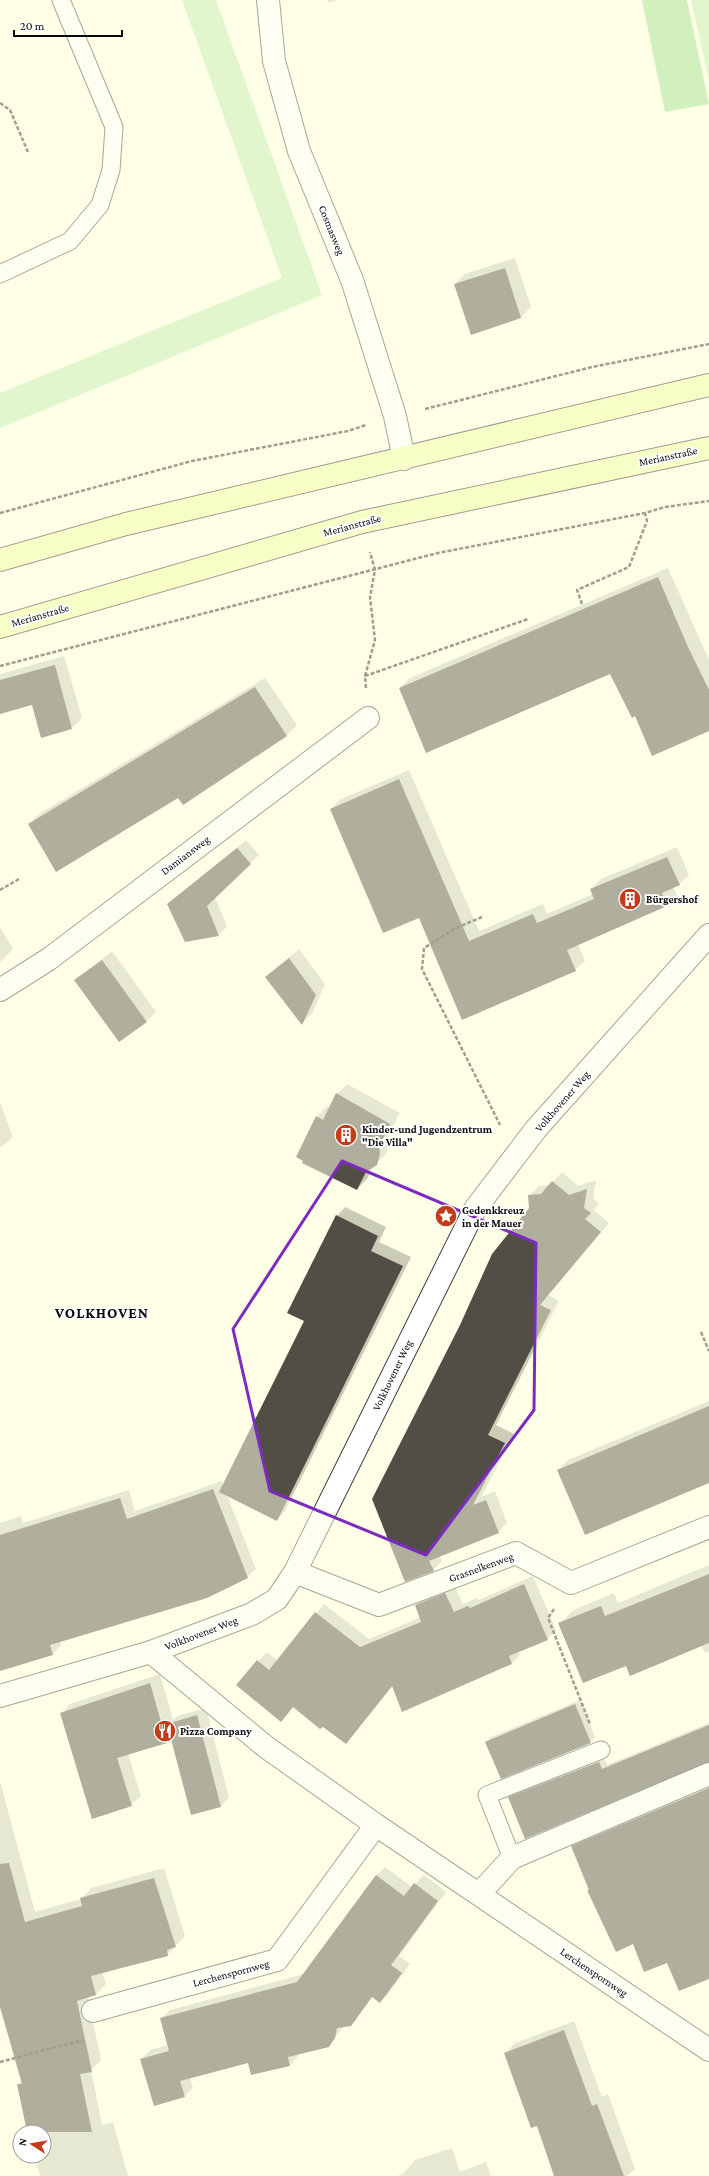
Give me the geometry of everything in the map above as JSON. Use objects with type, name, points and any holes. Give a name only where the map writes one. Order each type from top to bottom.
[{"type":"street","name":"Cosmasweg","points":[[268,0],[274,61],[299,151],[352,280],[395,416],[404,459]]},
{"type":"street","points":[[0,560],[126,524],[404,459],[709,385]]},
{"type":"street","name":"Merianstraße","points":[[0,626],[362,522],[709,448]]},
{"type":"street","name":"Damiansweg","points":[[0,990],[54,956],[368,718]]},
{"type":"street","name":"Volkhovener Weg","points":[[0,1696],[151,1652],[252,1614],[277,1599],[294,1572],[475,1209],[520,1152],[536,1129],[709,935]]},
{"type":"street","points":[[571,1583],[709,1527]]},
{"type":"street","name":"Grasnelkenweg","points":[[294,1572],[379,1605],[516,1553],[571,1583]]},
{"type":"street","name":"Lerchenspornweg","points":[[151,1652],[266,1747],[376,1825],[709,2050]]},
{"type":"street","points":[[479,1894],[512,1858],[709,1774]]},
{"type":"street","name":"Lerchenspornweg","points":[[93,2011],[277,1960],[376,1825]]},
{"type":"lane","points":[[0,274],[70,241],[100,205],[111,170],[114,127],[61,0]]},
{"type":"lane","points":[[512,1858],[487,1795],[601,1750]]},
{"type":"path","points":[[0,103],[10,110],[28,152]]},
{"type":"path","points":[[0,513],[192,460],[348,432],[395,416],[592,368],[709,344]]},
{"type":"path","points":[[348,432],[353,471]]},
{"type":"path","points":[[0,666],[438,553],[645,513],[665,507],[709,501]]},
{"type":"path","points":[[582,604],[576,590],[630,567],[647,521],[645,513]]},
{"type":"path","points":[[362,522],[375,570],[370,597],[375,640],[365,676],[368,718]]},
{"type":"path","points":[[365,676],[528,619]]},
{"type":"path","points":[[0,890],[20,880]]},
{"type":"path","points":[[482,917],[456,928],[424,948],[422,969],[495,1120],[520,1152]]},
{"type":"path","points":[[701,1332],[709,1351]]},
{"type":"path","points":[[571,1583],[548,1618],[601,1750]]},
{"type":"path","points":[[0,2062],[100,2035],[93,2011]]},
{"type":"highlighted area","points":[[342,1161],[536,1243],[534,1410],[426,1555],[270,1491],[233,1329]]},
{"type":"green space","points":[[182,0],[216,0],[322,295],[0,428],[0,393],[282,278]]},
{"type":"green space","points":[[642,0],[687,0],[709,104],[665,112]]},
{"type":"green space","points":[[691,0],[709,0],[709,81]]},
{"type":"building","points":[[505,268],[521,318],[471,335],[454,284]]},
{"type":"building","points":[[658,577],[688,647],[709,690],[709,731],[652,756],[635,716],[632,718],[610,674],[426,753],[399,688]]},
{"type":"building","points":[[55,665],[72,729],[41,738],[32,705],[0,714],[0,680]]},
{"type":"building","points":[[255,687],[287,736],[183,805],[178,798],[56,872],[28,824]]},
{"type":"building","points":[[399,779],[469,941],[533,914],[537,923],[594,899],[590,889],[667,857],[680,885],[662,893],[667,906],[567,950],[576,971],[462,1020],[419,918],[383,933],[330,809]]},
{"type":"building","points":[[237,848],[251,864],[207,906],[219,936],[185,942],[167,904]]},
{"type":"building","points":[[289,958],[316,995],[302,1025],[265,977]]},
{"type":"building","points":[[102,960],[147,1022],[119,1042],[74,980]]},
{"type":"building","name":"Kinder-und Jugendzentrum \"Die Villa\"","points":[[336,1093],[390,1124],[379,1147],[380,1153],[377,1165],[366,1172],[357,1190],[302,1163],[303,1161],[296,1157],[316,1116],[323,1120]]},
{"type":"building","points":[[552,1181],[569,1195],[587,1189],[584,1208],[591,1213],[585,1219],[601,1232],[540,1305],[551,1310],[488,1435],[505,1443],[473,1505],[486,1500],[499,1533],[429,1561],[434,1571],[405,1582],[372,1499],[460,1325],[492,1254],[529,1208],[528,1195],[541,1194]]},
{"type":"building","points":[[336,1215],[378,1236],[371,1251],[403,1266],[277,1521],[219,1492],[304,1321],[287,1313]]},
{"type":"building","points":[[709,1406],[709,1483],[585,1535],[557,1470]]},
{"type":"building","points":[[213,1489],[248,1578],[207,1598],[50,1645],[53,1655],[0,1671],[0,1535],[120,1498],[127,1519]]},
{"type":"building","points":[[709,1574],[709,1643],[630,1676],[626,1666],[583,1683],[558,1623],[601,1606],[605,1616]]},
{"type":"building","points":[[524,1584],[548,1640],[509,1656],[512,1664],[402,1712],[392,1686],[346,1744],[323,1727],[320,1729],[293,1707],[281,1722],[236,1685],[257,1660],[269,1670],[315,1612],[360,1647],[421,1622],[415,1605],[445,1593],[454,1612],[468,1606],[470,1608]]},
{"type":"building","points":[[150,1683],[167,1743],[117,1758],[132,1806],[92,1819],[60,1713]]},
{"type":"building","points":[[575,1704],[591,1743],[501,1779],[485,1742]]},
{"type":"building","points":[[197,1715],[221,1807],[191,1815],[167,1724]]},
{"type":"building","points":[[709,1725],[709,1762],[525,1839],[508,1797],[599,1762],[602,1769]]},
{"type":"building","points":[[709,1788],[709,1979],[679,1991],[667,1963],[644,1972],[633,1944],[616,1952],[587,1890],[589,1890],[571,1846]]},
{"type":"building","points":[[9,1863],[25,1922],[82,1906],[80,1898],[154,1878],[176,1947],[167,1950],[168,1956],[91,1976],[96,1995],[77,2001],[92,2072],[80,2074],[92,2132],[52,2132],[52,2124],[25,2124],[17,2084],[22,2084],[0,2007],[0,1864]]},
{"type":"building","points":[[376,1875],[404,1896],[414,1883],[438,1901],[391,1965],[402,1973],[380,2003],[372,1997],[351,2026],[337,2028],[335,2038],[329,2047],[288,2057],[290,2066],[251,2075],[248,2063],[180,2081],[185,2097],[154,2106],[140,2059],[169,2051],[160,2018],[297,1982]]},
{"type":"building","points":[[564,2030],[592,2106],[597,2104],[624,2176],[554,2176],[537,2126],[531,2128],[504,2053]]},
{"type":"place","name":"Bürgershof","points":[[630,899]]},
{"type":"place","name":"Kinder-und Jugendzentrum \"Die Villa\"","points":[[346,1135]]},
{"type":"place","name":"Gedenkkreuz in der Mauer","points":[[446,1216]]},
{"type":"place","name":"Pizza Company","points":[[165,1731]]},
{"type":"district","name":"VOLKHOVEN","points":[[102,1313]]}]
